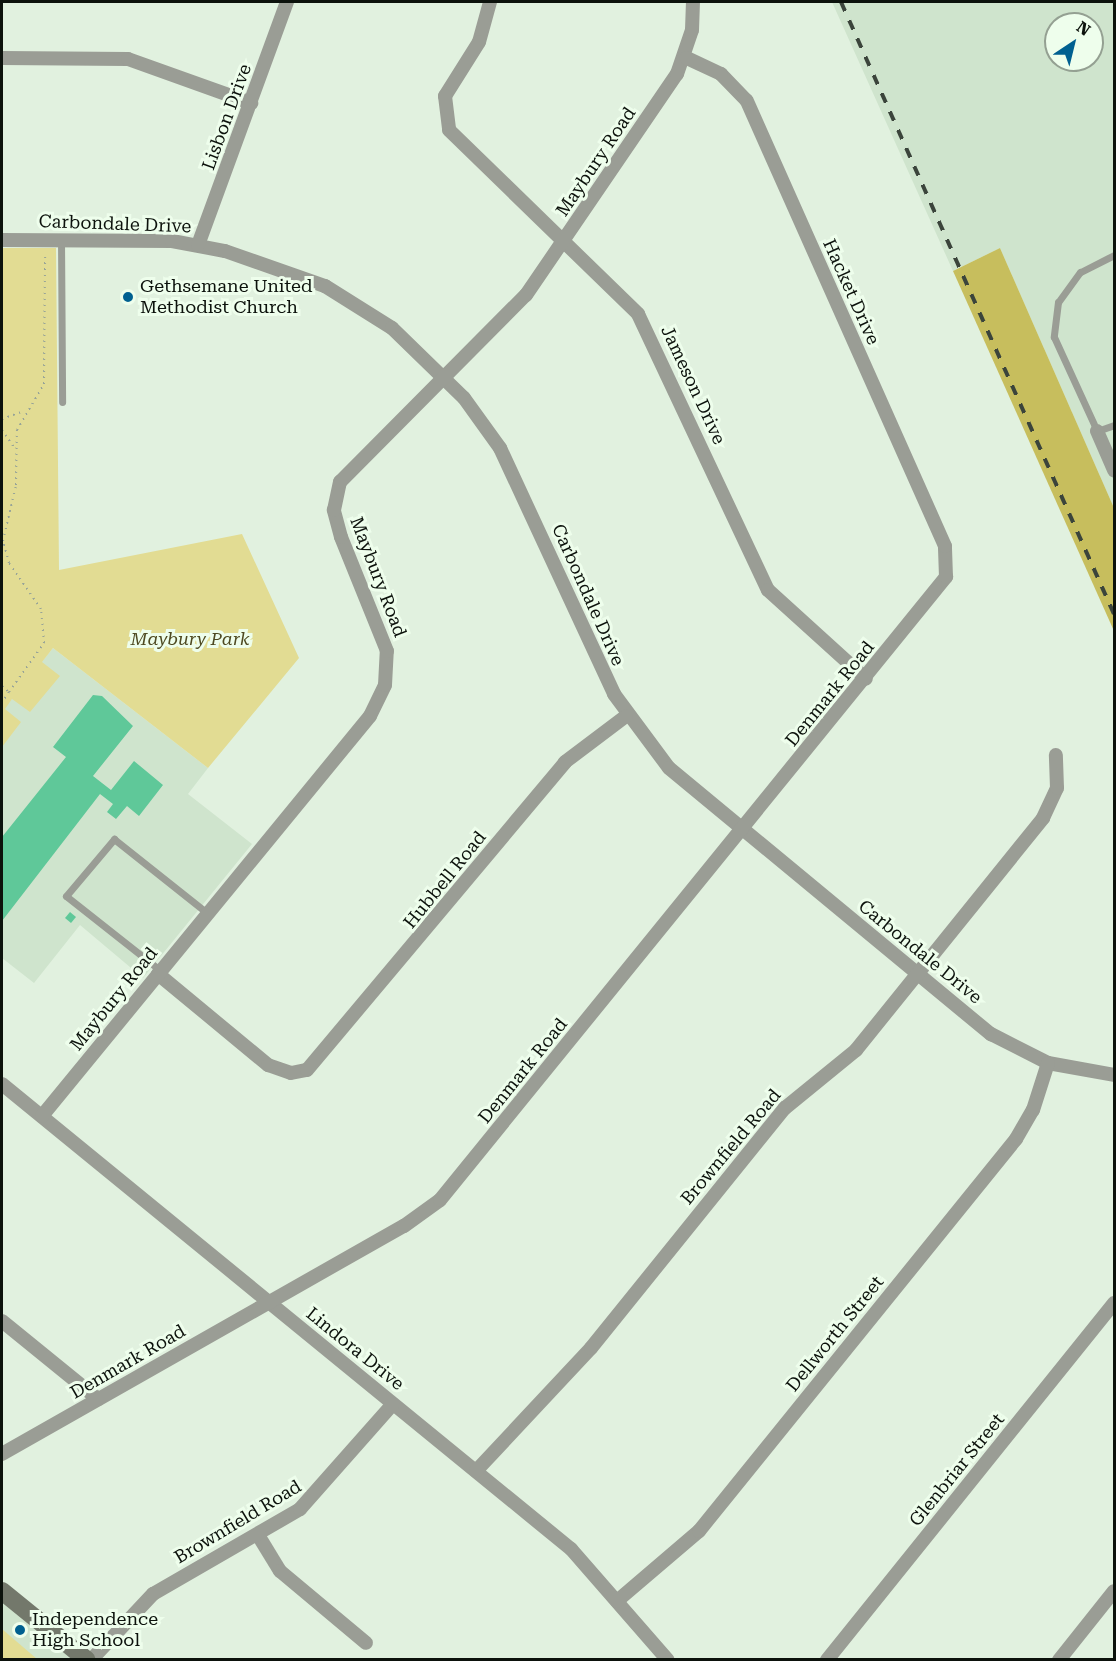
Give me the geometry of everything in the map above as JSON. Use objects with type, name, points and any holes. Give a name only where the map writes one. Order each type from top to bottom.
[{"type":"street","name":"Lisbon Drive","points":[[198,245],[287,2]]},
{"type":"street","name":"Jameson Drive","points":[[490,2],[479,42],[445,96],[445,122],[454,137],[625,298],[654,339],[768,590],[866,679]]},
{"type":"street","points":[[686,58],[693,2]]},
{"type":"street","points":[[2,58],[128,59],[251,103]]},
{"type":"street","name":"Maybury Road","points":[[42,1116],[379,699],[388,669],[384,635],[341,537],[334,510],[337,489],[357,459],[514,311],[565,240],[686,58]]},
{"type":"street","name":"Hacket Drive","points":[[686,58],[722,74],[746,100],[945,546],[950,568]]},
{"type":"street","name":"Carbondale Drive","points":[[2,240],[61,239],[198,245],[300,275],[348,298],[404,338],[445,377],[500,448],[626,716],[669,768],[992,1034],[1048,1063],[1114,1075]]},
{"type":"street","points":[[1097,431],[1114,470]]},
{"type":"street","name":"Denmark Road","points":[[2,1454],[269,1302],[440,1200],[866,679],[950,568]]},
{"type":"street","name":"Hubbell Road","points":[[159,973],[268,1065],[299,1072],[324,1056],[565,762],[626,716]]},
{"type":"street","name":"Brownfield Road","points":[[476,1471],[591,1348],[785,1108],[856,1050],[1043,818],[1057,788],[1056,755]]},
{"type":"street","name":"Dellworth Street","points":[[617,1601],[699,1531],[1008,1148],[1033,1110],[1048,1063]]},
{"type":"street","name":"Lindora Drive","points":[[2,1084],[571,1549],[668,1659]]},
{"type":"street","name":"Glenbriar Street","points":[[827,1659],[1114,1303]]},
{"type":"street","points":[[2,1321],[98,1399]]},
{"type":"street","name":"Brownfield Road","points":[[89,1659],[140,1603],[258,1535],[314,1497],[393,1404]]},
{"type":"street","points":[[258,1535],[280,1570],[366,1643]]},
{"type":"street","points":[[2,1591],[89,1659]]},
{"type":"street","points":[[1059,1659],[1114,1591]]},
{"type":"lane","points":[[61,239],[62,402]]},
{"type":"lane","points":[[1114,255],[1080,272],[1058,302],[1054,337],[1097,431],[1114,425]]},
{"type":"lane","points":[[159,973],[66,896],[114,839],[207,913]]},
{"type":"path","points":[[3,700],[44,643],[41,609],[3,550],[3,527],[16,485],[16,449],[28,408],[40,394],[45,373],[45,257]]},
{"type":"path","points":[[2,419],[28,408]]},
{"type":"path","points":[[2,430],[16,449]]},
{"type":"path","points":[[2,686],[9,693]]},
{"type":"shaded area","points":[[832,2],[1114,2],[1114,508],[1000,248],[953,271]]},
{"type":"shaded area","points":[[1000,248],[1114,508],[1114,631],[953,271]]},
{"type":"shaded area","points":[[53,648],[208,768],[188,794],[252,844],[143,978],[80,925],[34,983],[2,958],[2,711]]},
{"type":"shaded area","name":"Independence High School","points":[[2,1600],[75,1659],[2,1659]]},
{"type":"green space","name":"Maybury Park","points":[[2,248],[56,248],[59,570],[242,534],[299,658],[208,768],[53,648],[42,662],[60,676],[30,712],[12,699],[5,709],[21,722],[2,747]]},
{"type":"green space","points":[[2,1629],[37,1659],[2,1659]]},
{"type":"building","points":[[93,695],[102,696],[133,726],[93,776],[111,790],[134,761],[163,785],[139,816],[127,806],[116,819],[107,812],[113,804],[100,794],[2,921],[2,837],[66,757],[53,747]]},
{"type":"building","points":[[70,912],[76,917],[71,923],[65,918]]},
{"type":"railway","points":[[841,2],[1114,614]]},
{"type":"place","name":"Gethsemane United Methodist Church","points":[[128,297]]},
{"type":"place","name":"Independence High School","points":[[20,1630]]}]
